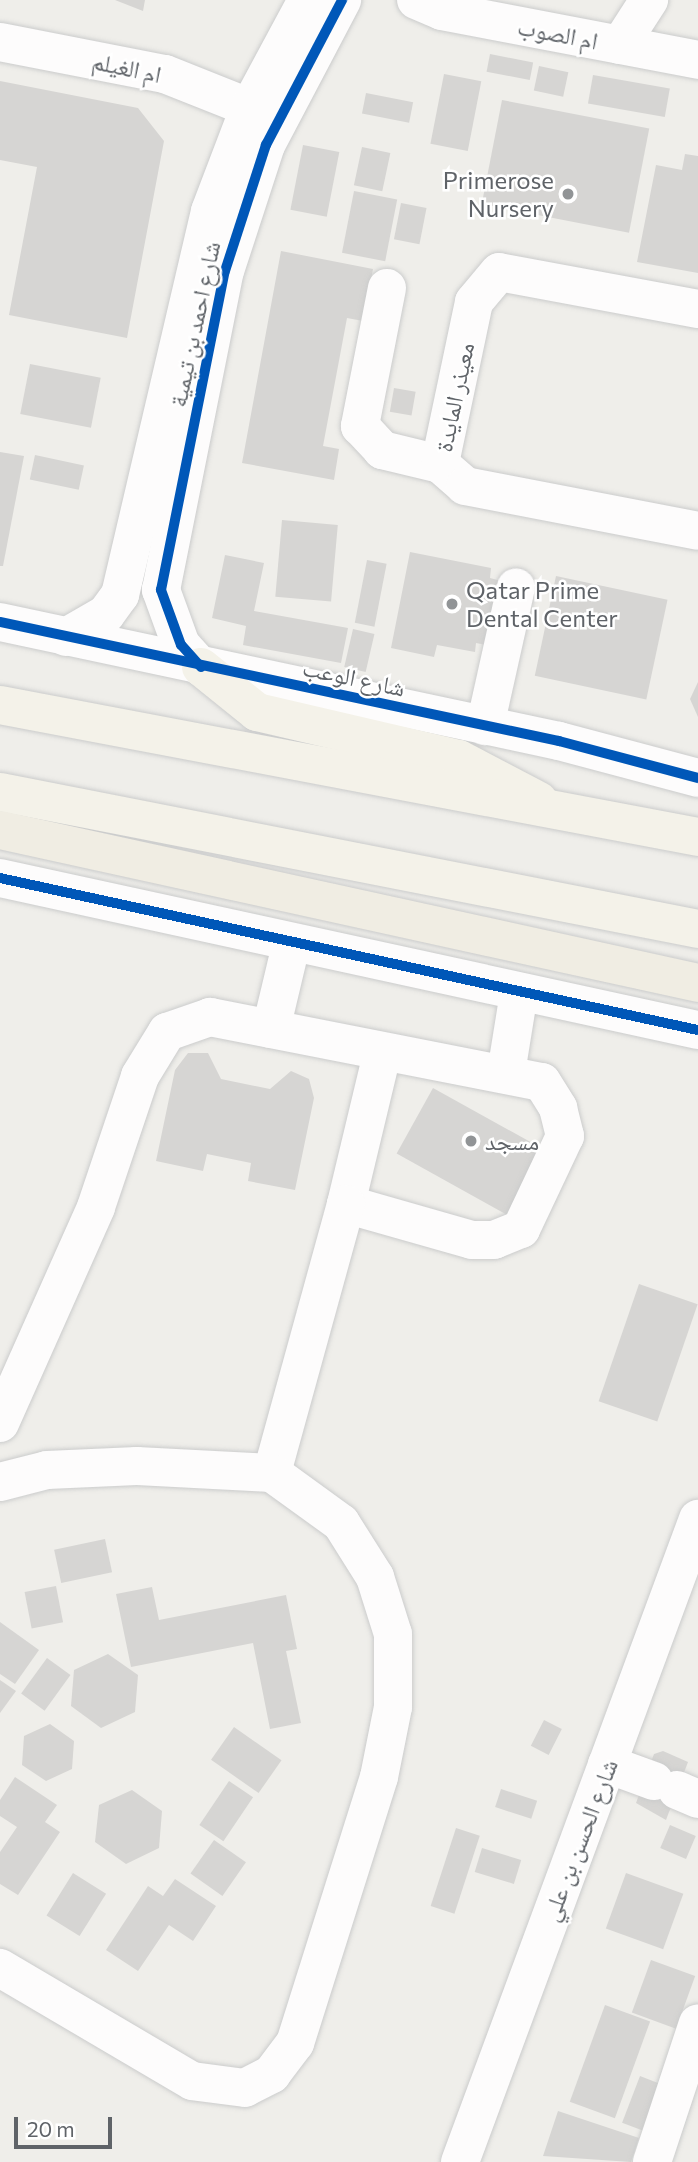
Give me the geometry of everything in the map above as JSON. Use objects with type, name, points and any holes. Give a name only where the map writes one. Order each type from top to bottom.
[{"type":"highway","points":[[0,830],[698,983]]},
{"type":"main road","points":[[201,667],[257,712],[459,760],[558,814]]},
{"type":"main road","points":[[0,705],[558,814],[698,837]]},
{"type":"main road","points":[[0,792],[698,929]]},
{"type":"street","name":"شارع احمد بن تيمية","points":[[66,637],[106,614],[128,570],[195,265],[264,112],[307,0]]},
{"type":"street","name":"شارع احمد بن تيمية","points":[[201,667],[167,618],[163,576],[225,271],[264,112],[342,0]]},
{"type":"street","name":"ام الصوب","points":[[416,0],[442,11],[698,60]]},
{"type":"street","name":"ام الصوب","points":[[620,45],[649,0]]},
{"type":"street","name":"ام الغيلم","points":[[0,42],[165,74],[264,112]]},
{"type":"street","name":"معيذر المايدة","points":[[698,309],[499,272],[474,302],[440,464],[465,486],[698,531]]},
{"type":"street","points":[[387,288],[360,426],[382,450],[440,464]]},
{"type":"street","points":[[485,726],[516,587]]},
{"type":"street","name":"شارع الوعب","points":[[0,622],[485,726],[698,778]]},
{"type":"street","points":[[0,878],[291,945],[698,1030]]},
{"type":"street","points":[[271,1029],[291,945]]},
{"type":"street","points":[[506,1073],[519,993]]},
{"type":"street","points":[[0,1423],[96,1208],[140,1076],[167,1032],[210,1017],[383,1054],[506,1073],[542,1082],[565,1136],[521,1229],[494,1240],[472,1240],[346,1204]]},
{"type":"street","points":[[272,1473],[346,1204],[383,1054]]},
{"type":"street","points":[[0,1482],[47,1470],[137,1465],[272,1473],[341,1523],[375,1577],[393,1634],[393,1707],[379,1777],[295,2043],[272,2074],[245,2088],[192,2081],[0,1968]]},
{"type":"street","name":"شارع الحسن بن علي","points":[[460,2162],[698,1519]]},
{"type":"street","points":[[607,1764],[677,1790]]},
{"type":"street","points":[[652,2162],[698,2023]]},
{"type":"building","points":[[115,0],[145,0],[143,11]]},
{"type":"building","points":[[490,54],[533,62],[530,80],[487,72]]},
{"type":"building","points":[[539,66],[568,72],[563,97],[534,90]]},
{"type":"building","points":[[444,74],[481,81],[468,151],[430,144]]},
{"type":"building","points":[[593,75],[670,89],[665,117],[588,104]]},
{"type":"building","points":[[0,81],[138,108],[164,141],[127,338],[9,315],[37,167],[0,160]]},
{"type":"building","points":[[366,93],[413,102],[409,123],[362,114]]},
{"type":"building","points":[[502,100],[649,129],[629,233],[482,204]]},
{"type":"building","points":[[303,145],[339,152],[327,217],[290,210]]},
{"type":"building","points":[[362,147],[390,153],[382,191],[354,185]]},
{"type":"building","points":[[685,154],[698,156],[698,273],[637,262],[656,165],[682,170]]},
{"type":"building","points":[[354,191],[397,199],[385,261],[342,253]]},
{"type":"building","points":[[401,203],[427,208],[419,244],[394,239]]},
{"type":"building","points":[[281,251],[373,269],[363,321],[347,318],[323,446],[339,449],[334,480],[242,463]]},
{"type":"building","points":[[30,364],[101,378],[91,428],[20,414]]},
{"type":"building","points":[[394,388],[416,392],[411,415],[390,412]]},
{"type":"building","points":[[0,452],[24,456],[3,566],[0,566]]},
{"type":"building","points":[[35,455],[84,465],[79,490],[30,479]]},
{"type":"building","points":[[282,520],[338,525],[331,602],[275,597]]},
{"type":"building","name":"Qatar Prime Dental Center","points":[[410,552],[491,568],[490,578],[501,581],[486,645],[476,643],[475,652],[437,645],[434,657],[391,648]]},
{"type":"building","points":[[225,555],[264,563],[254,611],[348,628],[341,663],[243,645],[246,626],[212,618]]},
{"type":"building","points":[[367,560],[387,564],[374,627],[355,623]]},
{"type":"building","points":[[556,576],[668,600],[646,699],[535,676]]},
{"type":"building","points":[[353,629],[374,634],[366,672],[344,667]]},
{"type":"building","points":[[698,682],[698,717],[690,699]]},
{"type":"building","points":[[188,1053],[208,1053],[221,1079],[270,1089],[291,1071],[309,1079],[314,1098],[295,1190],[248,1181],[251,1163],[207,1154],[203,1171],[156,1161],[175,1070]]},
{"type":"building","points":[[433,1088],[545,1150],[509,1216],[397,1154]]},
{"type":"building","points":[[639,1284],[698,1304],[657,1421],[599,1401]]},
{"type":"building","points":[[105,1539],[112,1572],[61,1583],[54,1550]]},
{"type":"building","points":[[56,1586],[63,1622],[32,1628],[25,1592]]},
{"type":"building","points":[[152,1587],[159,1620],[286,1595],[297,1649],[286,1651],[301,1723],[270,1729],[253,1643],[131,1667],[116,1594]]},
{"type":"building","points":[[0,1622],[39,1650],[15,1684],[0,1674]]},
{"type":"building","points":[[108,1654],[138,1675],[135,1712],[101,1728],[71,1706],[74,1670]]},
{"type":"building","points":[[47,1658],[70,1675],[45,1711],[21,1694]]},
{"type":"building","points":[[0,1680],[16,1691],[0,1713]]},
{"type":"building","points":[[544,1720],[562,1729],[549,1755],[531,1746]]},
{"type":"building","points":[[50,1724],[74,1741],[72,1769],[46,1781],[22,1765],[24,1736]]},
{"type":"building","points":[[234,1727],[282,1760],[259,1793],[211,1760]]},
{"type":"building","points":[[663,1751],[688,1762],[666,1820],[636,1803],[654,1754]]},
{"type":"building","points":[[15,1777],[57,1805],[45,1822],[60,1832],[18,1895],[0,1884],[0,1852],[17,1827],[0,1816],[0,1800]]},
{"type":"building","points":[[229,1781],[253,1797],[223,1841],[199,1825]]},
{"type":"building","points":[[501,1789],[537,1801],[531,1819],[495,1807]]},
{"type":"building","points":[[132,1790],[162,1811],[159,1848],[126,1864],[95,1842],[99,1805]]},
{"type":"building","points":[[670,1825],[696,1836],[686,1859],[660,1848]]},
{"type":"building","points":[[456,1828],[480,1836],[454,1914],[431,1906]]},
{"type":"building","points":[[214,1840],[246,1862],[222,1896],[190,1874]]},
{"type":"building","points":[[482,1848],[521,1860],[514,1884],[475,1872]]},
{"type":"building","points":[[73,1873],[106,1894],[80,1936],[47,1915]]},
{"type":"building","points":[[626,1873],[683,1894],[663,1949],[606,1928]]},
{"type":"building","points":[[175,1879],[216,1906],[193,1941],[169,1925],[138,1971],[106,1950],[148,1886],[163,1896]]},
{"type":"building","points":[[651,1960],[695,1976],[676,2029],[632,2013]]},
{"type":"building","points":[[605,2005],[650,2021],[615,2118],[570,2102]]},
{"type":"building","points":[[640,2076],[661,2084],[643,2131],[622,2123]]},
{"type":"building","points":[[558,2111],[639,2138],[631,2162],[543,2156]]},
{"type":"cycle path","points":[[201,667],[181,645],[161,590],[225,271],[266,145],[342,0]]},
{"type":"cycle path","points":[[0,622],[559,741],[698,778]]},
{"type":"cycle path","points":[[0,878],[698,1030]]},
{"type":"place","name":"Primerose Nursery","points":[[568,194]]},
{"type":"place","name":"Qatar Prime Dental Center","points":[[452,604]]},
{"type":"place","name":"مسجد","points":[[471,1141]]}]
